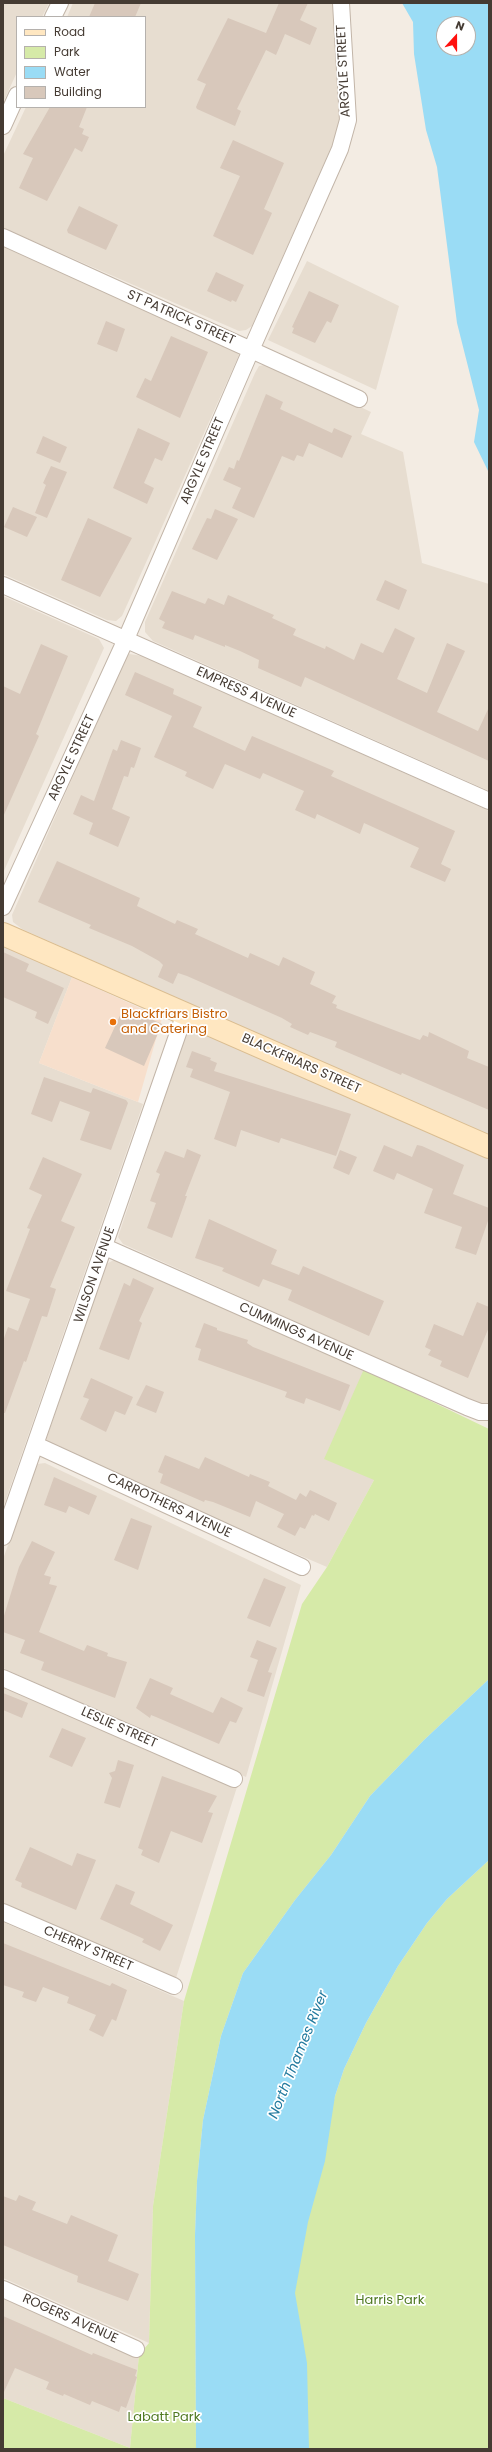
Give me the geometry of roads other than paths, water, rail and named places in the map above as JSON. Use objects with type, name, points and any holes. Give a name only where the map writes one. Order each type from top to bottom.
[{"type":"street","points":[[54,16],[60,3]]},
{"type":"street","name":"ARGYLE STREET","points":[[3,907],[126,640],[251,350],[340,149],[348,120],[341,3]]},
{"type":"street","points":[[3,126],[16,98]]},
{"type":"street","name":"ST PATRICK STREET","points":[[3,237],[359,399]]},
{"type":"street","name":"EMPRESS AVENUE","points":[[3,585],[489,801]]},
{"type":"street","name":"BLACKFRIARS STREET","points":[[3,934],[489,1147]]},
{"type":"street","name":"WILSON AVENUE","points":[[3,1537],[105,1247],[185,1013]]},
{"type":"street","name":"CUMMINGS AVENUE","points":[[105,1247],[467,1407],[480,1412],[489,1412]]},
{"type":"street","name":"CARROTHERS AVENUE","points":[[36,1445],[302,1567]]},
{"type":"street","name":"LESLIE STREET","points":[[3,1678],[234,1779]]},
{"type":"street","name":"CHERRY STREET","points":[[3,1912],[174,1986]]},
{"type":"street","name":"ROGERS AVENUE","points":[[3,2289],[136,2349]]},
{"type":"water","points":[[402,3],[489,3],[489,473],[474,442],[479,410],[457,323],[437,167],[426,130],[414,54],[413,22]]},
{"type":"water","name":"North Thames River","points":[[489,1679],[489,1860],[447,1899],[427,1923],[398,1966],[366,2023],[344,2069],[335,2096],[325,2161],[308,2222],[295,2293],[307,2363],[309,2449],[196,2449],[195,2235],[197,2181],[203,2120],[221,2036],[243,1973],[295,1900],[331,1855],[370,1796],[424,1740]]},
{"type":"place","name":"Blackfriars Bistro and Catering","points":[[113,1022]]},
{"type":"park label","name":"Harris Park","points":[[390,2301]]},
{"type":"park label","name":"Labatt Park","points":[[164,2418]]}]
